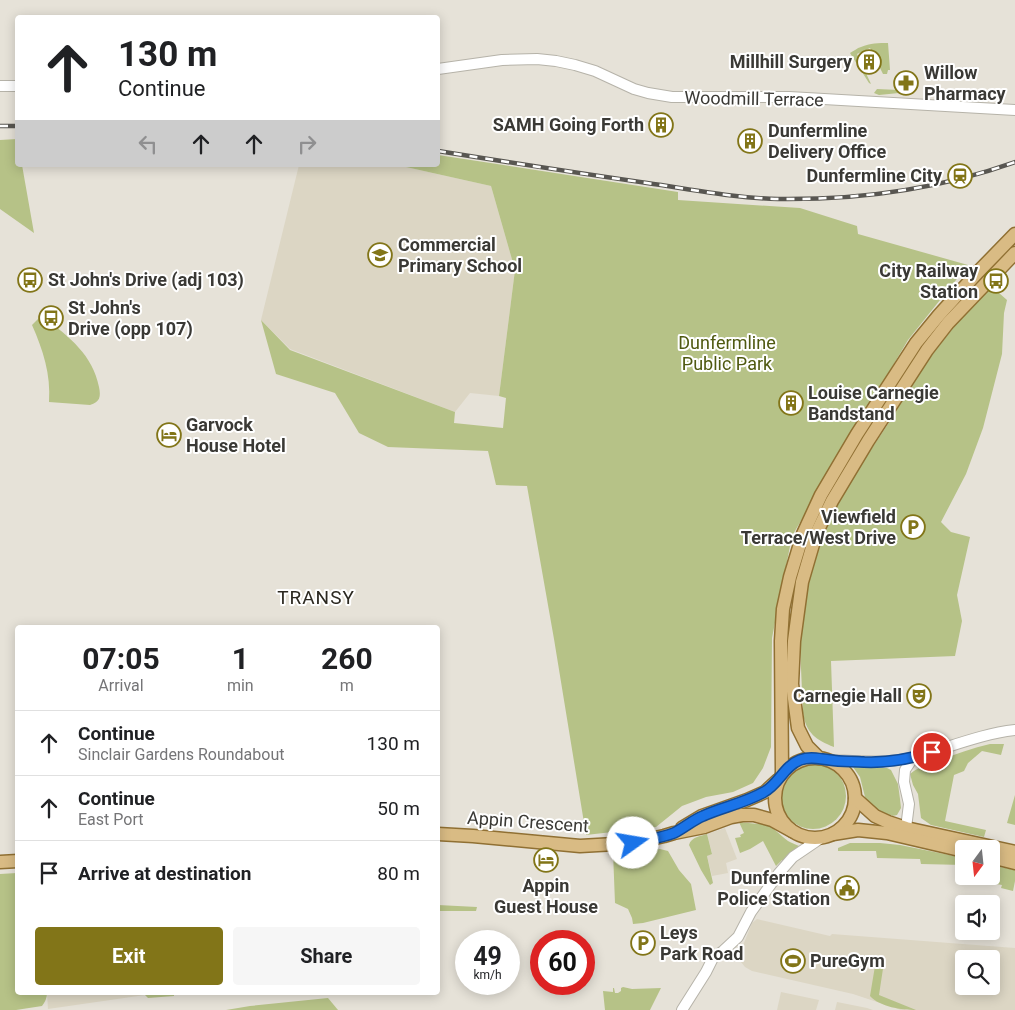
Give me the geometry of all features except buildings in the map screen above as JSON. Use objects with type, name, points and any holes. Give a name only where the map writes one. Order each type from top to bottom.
[{"type":"main road","points":[[1015,234],[916,342],[859,430],[821,495],[803,534],[783,609],[781,775],[775,791],[776,807],[781,819],[792,831],[803,836],[827,836],[858,830],[887,833],[904,832],[1015,852]]},
{"type":"main road","points":[[827,836],[848,822],[853,812],[855,798],[852,781],[838,765],[824,759],[807,746],[798,728],[792,684],[794,641],[802,582],[816,534],[832,501],[870,438],[927,350],[948,323],[1015,253]]},
{"type":"main road","points":[[781,775],[792,764],[803,759],[824,759]]},
{"type":"main road","name":"Appin Crescent","points":[[674,833],[702,816],[766,792],[781,775]]},
{"type":"main road","points":[[855,798],[875,816],[904,832],[955,848]]},
{"type":"main road","name":"Appin Crescent","points":[[440,834],[580,846],[633,843],[704,827],[731,817],[748,815],[772,820],[792,831]]},
{"type":"main road","points":[[1000,859],[1015,863]]},
{"type":"main road","points":[[0,862],[15,861]]},
{"type":"street","name":"Woodmill Terrace","points":[[440,69],[502,60],[537,59],[575,65],[595,71],[634,89],[678,98],[789,97],[1015,110]]},
{"type":"street","points":[[0,86],[15,86]]},
{"type":"street","points":[[824,759],[874,762],[913,758],[955,744],[1015,730]]},
{"type":"street","points":[[904,832],[909,804],[904,782],[905,770],[913,758]]},
{"type":"street","points":[[682,1010],[713,958],[740,933],[751,912],[785,865],[793,857],[827,836]]},
{"type":"shaded area","points":[[299,167],[406,167],[491,186],[515,270],[499,396],[470,393],[455,412],[290,349],[261,320]]},
{"type":"shaded area","points":[[725,828],[737,859],[726,863],[728,873],[712,876],[707,856],[712,853],[707,834]]},
{"type":"shaded area","points":[[757,919],[830,936],[832,934],[1015,948],[1015,1010],[901,1010],[853,994],[752,971],[741,962],[742,948],[752,923]]},
{"type":"shaded area","points":[[781,992],[819,1000],[816,1010],[777,1010]]},
{"type":"shaded area","points":[[47,995],[145,995],[48,1009]]},
{"type":"shaded area","points":[[837,1002],[867,1008],[873,1010],[835,1010]]},
{"type":"green space","points":[[888,43],[890,70],[888,70],[887,74],[883,74],[870,48],[857,54],[871,84],[850,53],[868,45]]},
{"type":"green space","points":[[877,89],[899,90],[899,93],[879,95],[874,93]]},
{"type":"green space","points":[[15,139],[15,167],[22,167],[34,233],[0,209],[0,140]]},
{"type":"green space","name":"Dunfermline Public Park","points":[[440,155],[678,192],[678,200],[800,208],[857,226],[858,234],[968,265],[908,340],[792,536],[772,638],[771,747],[763,768],[753,783],[733,792],[706,797],[682,806],[656,827],[586,835],[527,486],[496,485],[488,451],[388,447],[359,433],[335,393],[276,374],[261,320],[290,350],[455,412],[454,423],[503,428],[506,398],[499,396],[515,270],[491,186],[406,167],[440,167]]},
{"type":"green space","points":[[991,286],[1007,300],[1004,313],[1002,354],[983,428],[966,474],[941,522],[951,532],[970,537],[957,595],[962,621],[955,656],[831,661],[834,747],[822,742],[809,731],[803,713],[800,646],[808,578],[823,531],[845,489],[888,424],[921,369],[972,304]]},
{"type":"green space","points":[[40,317],[45,318],[63,332],[86,356],[99,387],[100,396],[98,401],[90,405],[49,402],[49,382],[45,362],[32,325]]},
{"type":"green space","points":[[990,744],[1004,744],[1001,755],[982,751],[968,763],[964,771],[954,775],[945,821],[986,830],[984,837],[931,825],[921,818],[918,794],[910,774],[928,764]]},
{"type":"green space","points":[[813,763],[826,765],[836,773],[844,783],[846,796],[844,809],[836,819],[826,827],[813,829],[800,827],[790,819],[782,809],[780,796],[782,783],[790,773],[800,765]]},
{"type":"green space","points":[[853,767],[887,768],[891,770],[898,784],[900,799],[901,808],[897,815],[882,812],[880,814],[872,808],[865,797],[860,777]]},
{"type":"green space","points":[[1015,795],[1015,825],[1007,823]]},
{"type":"green space","points":[[757,820],[766,823],[788,841],[799,846],[776,866],[763,841],[740,853],[735,838],[741,837],[740,835],[744,833],[739,822],[758,824]]},
{"type":"green space","points":[[707,834],[712,854],[707,856],[713,883],[710,885],[689,845],[694,839]]},
{"type":"green space","points":[[850,843],[900,845],[955,856],[955,865],[921,864],[920,859],[877,858],[876,851],[838,851],[838,848]]},
{"type":"green space","points":[[660,849],[668,851],[679,870],[691,884],[696,910],[633,924],[628,909],[615,903],[613,852],[621,851],[627,853]]},
{"type":"green space","points":[[1000,867],[1015,870],[1013,891],[1001,888],[1002,885],[1000,885]]},
{"type":"green space","points":[[15,873],[15,995],[47,995],[42,1006],[16,1010],[0,1010],[0,874]]},
{"type":"green space","points":[[440,905],[477,907],[476,911],[440,911]]},
{"type":"green space","points":[[876,960],[884,962],[879,995],[916,1010],[885,1005],[870,996]]},
{"type":"green space","points":[[623,987],[632,989],[661,988],[650,1010],[605,1010],[603,991],[613,992],[614,988],[615,993],[618,993]]},
{"type":"green space","points":[[145,995],[174,995],[174,996],[148,998]]},
{"type":"green space","points":[[328,998],[338,1010],[226,1010],[250,1006]]},
{"type":"railway","points":[[0,126],[15,126]]},
{"type":"railway","points":[[440,151],[712,193],[778,199],[808,199],[898,191],[957,179],[1015,162]]},
{"type":"place","name":"Millhill Surgery","points":[[869,62]]},
{"type":"place","name":"Willow Pharmacy","points":[[906,83]]},
{"type":"place","name":"SAMH Going Forth","points":[[661,125]]},
{"type":"place","name":"Dunfermline Delivery Office","points":[[750,141]]},
{"type":"place","name":"Dunfermline City","points":[[960,176]]},
{"type":"place","name":"Commercial Primary School","points":[[380,255]]},
{"type":"place","name":"St John's Drive (adj 103)","points":[[30,280]]},
{"type":"place","name":"City Railway Station","points":[[996,281]]},
{"type":"place","name":"St John's Drive (opp 107)","points":[[51,318]]},
{"type":"place","name":"Louise Carnegie Bandstand","points":[[791,403]]},
{"type":"place","name":"Garvock House Hotel","points":[[169,435]]},
{"type":"place","name":"Viewfield Terrace/West Drive","points":[[913,527]]},
{"type":"place","name":"Carnegie Hall","points":[[919,696]]},
{"type":"place","name":"Appin Guest House","points":[[546,860]]},
{"type":"place","name":"Dunfermline Police Station","points":[[847,888]]},
{"type":"place","name":"Leys Park Road","points":[[643,943]]},
{"type":"place","name":"PureGym","points":[[793,961]]},
{"type":"district","name":"TRANSY","points":[[316,597]]},
{"type":"route","points":[[633,843],[674,833],[702,816],[766,792],[792,764],[803,759],[819,758],[874,762],[913,758],[932,752]]}]
